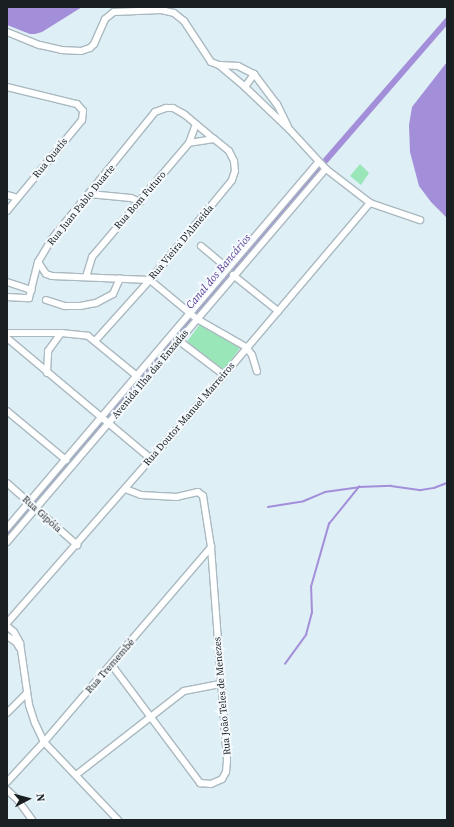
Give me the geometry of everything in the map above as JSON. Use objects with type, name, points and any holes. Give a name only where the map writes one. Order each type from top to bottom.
[{"type":"street","points":[[7,32],[40,44],[74,52],[90,48],[98,37],[105,19],[114,12],[164,10],[179,16],[211,62],[219,65],[238,66],[254,74],[279,108],[290,130]]},
{"type":"street","points":[[219,65],[245,87],[290,130],[318,162],[370,204],[420,220]]},
{"type":"street","points":[[245,87],[254,74]]},
{"type":"street","name":"Rua Quatís","points":[[7,87],[77,104],[83,111],[82,120],[7,211]]},
{"type":"street","name":"Rua Juan Pablo Duarte","points":[[7,298],[29,298],[38,262],[51,240],[155,112],[166,108],[173,108],[196,124]]},
{"type":"street","points":[[273,114],[278,114],[279,108]]},
{"type":"street","name":"Rua Vieira D'Almeida","points":[[95,340],[150,280],[232,180],[235,171],[234,161],[229,151],[196,124]]},
{"type":"street","name":"Rua Bom Futuro","points":[[86,277],[92,257],[189,143],[196,124]]},
{"type":"street","points":[[189,143],[214,139]]},
{"type":"street","name":"Avenida Ilha das Enxadas","points":[[7,528],[66,460],[105,421],[178,340],[193,316],[228,269],[318,162]]},
{"type":"street","name":"Avenida Ilha das Enxadas","points":[[7,542],[105,421],[137,376],[233,275],[325,168]]},
{"type":"street","points":[[89,194],[131,198],[140,202]]},
{"type":"street","points":[[7,195],[18,198]]},
{"type":"street","name":"Rua Doutor Manuel Marreiros","points":[[7,624],[224,375],[246,347],[370,204]]},
{"type":"street","points":[[201,246],[228,269]]},
{"type":"street","points":[[38,262],[46,274],[52,276],[150,280],[193,316],[246,347],[252,355],[257,371]]},
{"type":"street","points":[[233,275],[278,311]]},
{"type":"street","points":[[46,300],[65,306],[80,306],[96,303],[113,294],[120,278]]},
{"type":"street","points":[[7,282],[32,290]]},
{"type":"street","points":[[7,333],[82,334],[95,340],[137,376]]},
{"type":"street","points":[[47,373],[48,351],[61,333]]},
{"type":"street","points":[[7,338],[151,459]]},
{"type":"street","points":[[178,340],[224,375]]},
{"type":"street","points":[[7,411],[66,460]]},
{"type":"street","name":"Rua Gipóia","points":[[7,483],[30,502],[76,545]]},
{"type":"street","name":"Rua João Teles de Menezes","points":[[112,664],[200,783],[218,782],[226,772],[227,760],[211,548],[203,496],[198,492],[176,497],[156,497],[141,495],[125,489]]},
{"type":"street","name":"Rua Tremembé","points":[[7,782],[112,664],[211,548]]},
{"type":"street","points":[[7,624],[14,632],[20,643],[23,655],[27,693],[35,723],[44,742],[118,820]]},
{"type":"street","points":[[7,636],[16,642],[23,655]]},
{"type":"street","points":[[76,775],[150,716],[187,689],[221,684]]},
{"type":"street","points":[[7,713],[27,693]]},
{"type":"street","points":[[7,790],[17,799],[32,820]]},
{"type":"green space","points":[[360,164],[369,173],[361,185],[350,176]]},
{"type":"green space","points":[[200,324],[240,348],[223,371],[186,343]]},
{"type":"shaded area","points":[[7,7],[82,7],[42,32],[30,34],[7,25]]},
{"type":"shaded area","points":[[447,62],[447,218],[431,202],[419,186],[410,152],[409,125],[412,107]]},
{"type":"waterway","name":"Canal dos Bancários","points":[[7,537],[320,167],[447,21]]},
{"type":"waterway","points":[[268,507],[304,501],[325,492],[359,487],[391,486],[421,490],[434,488],[447,483]]},
{"type":"waterway","points":[[285,664],[306,635],[312,613],[311,587],[329,524],[359,487]]}]
